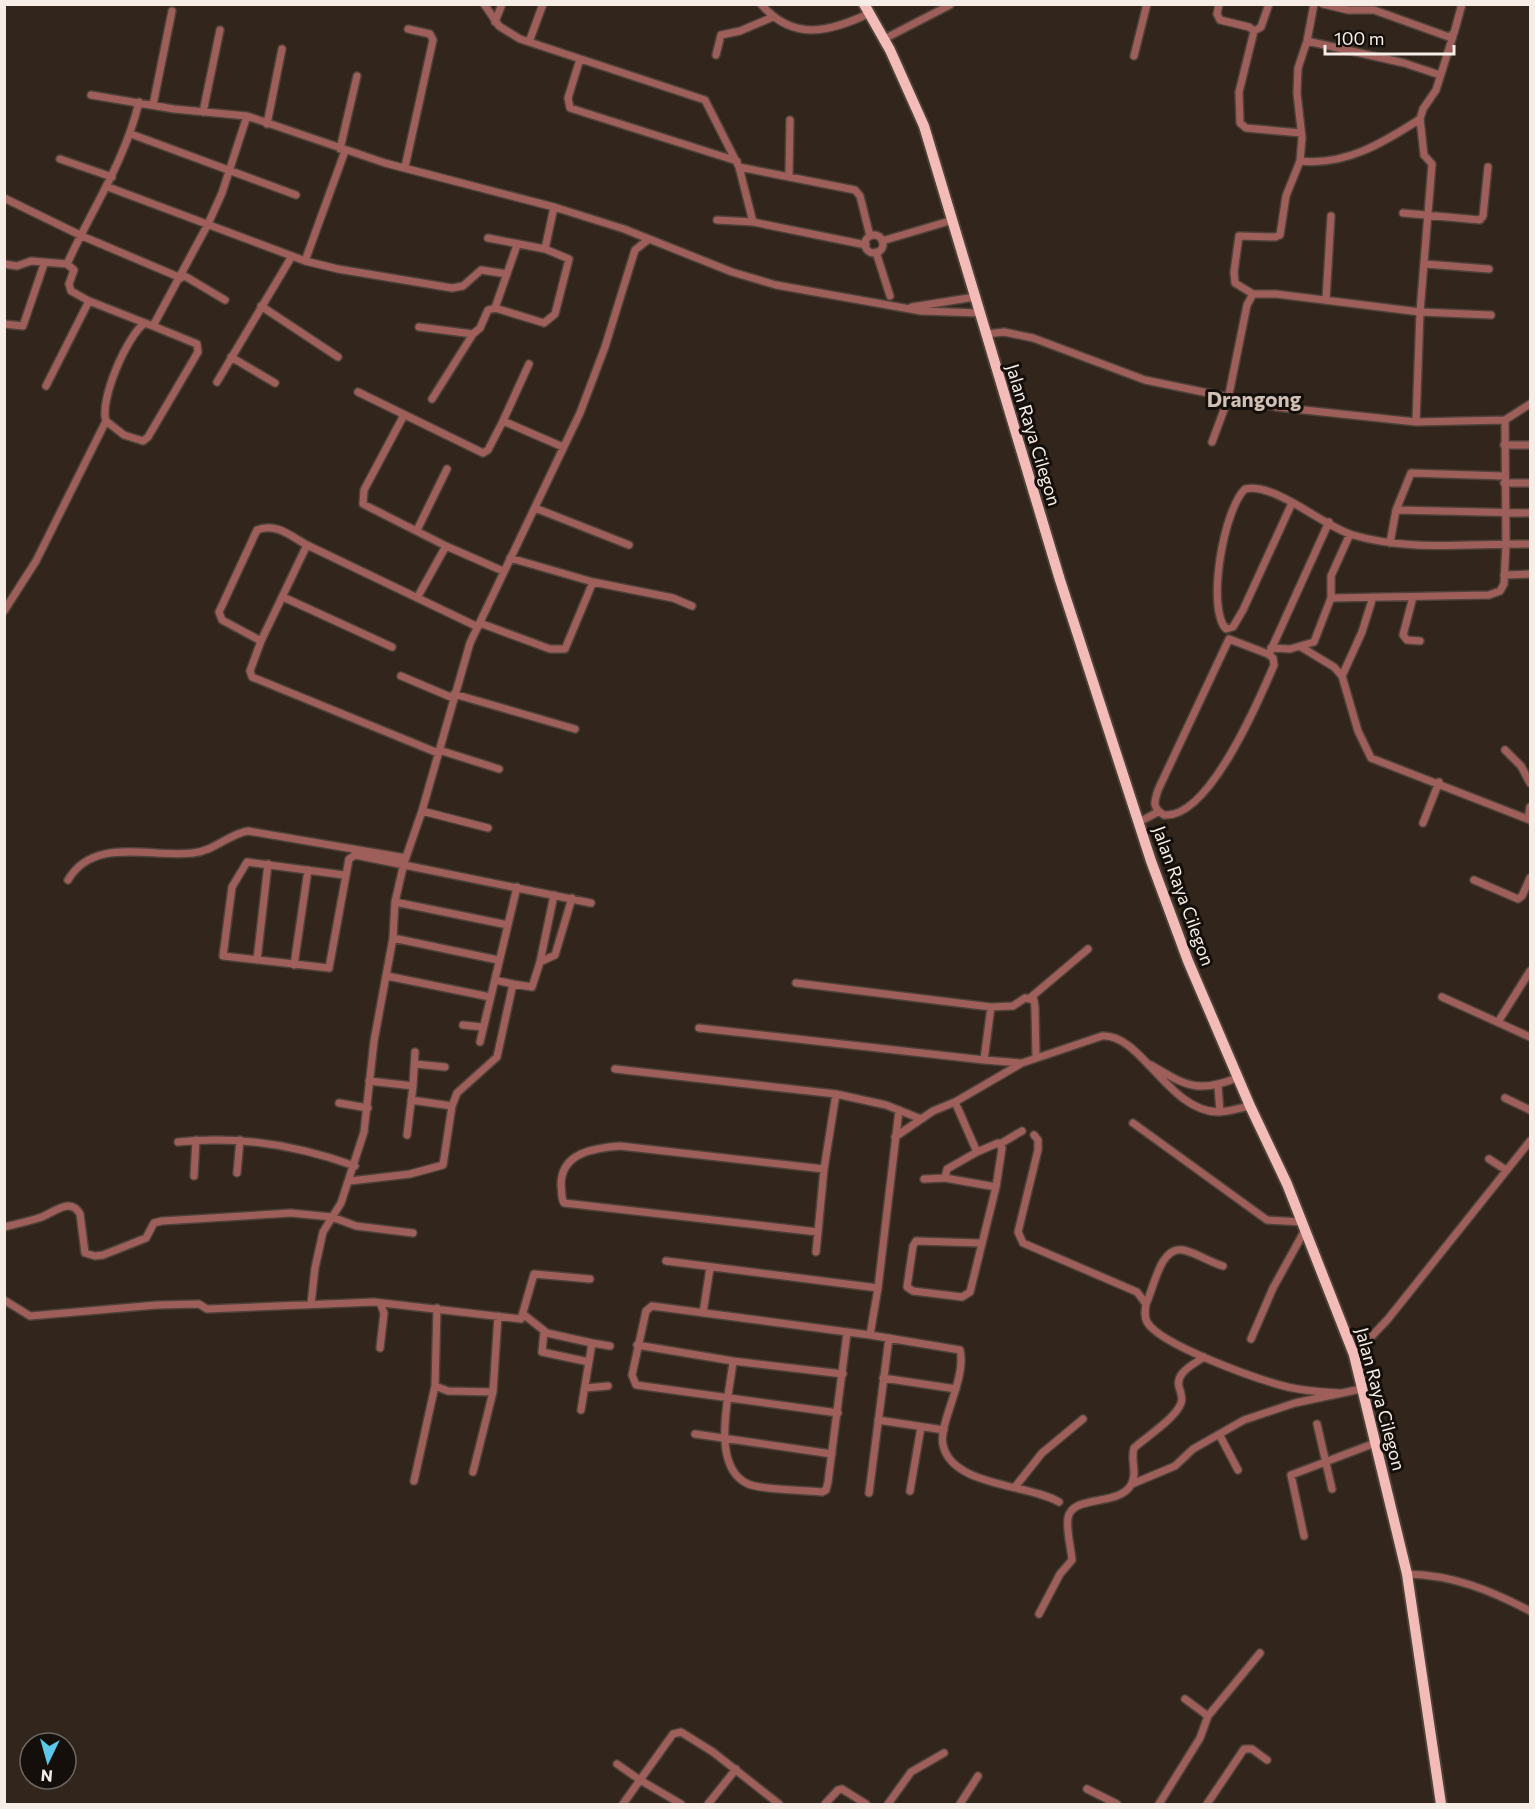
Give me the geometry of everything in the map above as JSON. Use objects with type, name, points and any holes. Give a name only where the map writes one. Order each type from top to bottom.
[{"type":"highway","name":"Jalan Raya Cilegon","points":[[867,9],[919,112],[1060,580],[1139,822],[1188,961],[1304,1226],[1354,1355],[1407,1574],[1441,1804]]},
{"type":"street","points":[[474,4],[484,5],[495,22],[506,32],[529,42],[705,100],[738,164],[753,222]]},
{"type":"street","points":[[495,22],[502,4]]},
{"type":"street","points":[[529,42],[543,4]]},
{"type":"street","points":[[761,4],[773,17],[795,30],[804,31],[867,9]]},
{"type":"street","points":[[1134,56],[1147,4]]},
{"type":"street","points":[[1219,4],[1217,14],[1220,20],[1249,27],[1254,31]]},
{"type":"street","points":[[1269,4],[1263,24],[1254,31],[1239,92],[1240,123],[1246,128],[1301,133]]},
{"type":"street","points":[[1314,4],[1297,80],[1301,133],[1300,161],[1286,196],[1280,235],[1275,237],[1243,234],[1238,238],[1234,279],[1253,294],[1264,293],[1420,312],[1491,315]]},
{"type":"street","points":[[1323,4],[1348,10],[1374,10],[1424,30],[1453,36]]},
{"type":"street","points":[[1416,422],[1420,312],[1430,215],[1432,164],[1424,155],[1420,119],[1423,109],[1436,90],[1462,4]]},
{"type":"street","points":[[884,39],[950,5]]},
{"type":"street","points":[[153,105],[172,11]]},
{"type":"street","points":[[716,55],[721,35],[745,29],[773,17]]},
{"type":"street","points":[[405,167],[433,39],[430,33],[408,29]]},
{"type":"street","points":[[203,112],[220,30]]},
{"type":"street","points":[[1307,41],[1404,63],[1440,75]]},
{"type":"street","points":[[267,124],[282,49]]},
{"type":"street","points":[[580,59],[568,98],[570,108],[738,164],[858,192],[870,236],[866,245]]},
{"type":"street","points":[[305,261],[343,150],[357,76]]},
{"type":"street","points":[[91,95],[203,112],[247,116],[343,150],[554,207],[649,239],[732,272],[776,285],[906,308],[979,313]]},
{"type":"street","points":[[67,264],[108,187],[131,134],[139,102]]},
{"type":"street","points":[[153,326],[208,224],[247,116]]},
{"type":"street","points":[[1300,161],[1331,161],[1366,150],[1383,143],[1420,119]]},
{"type":"street","points":[[789,175],[790,120]]},
{"type":"street","points":[[131,134],[296,195]]},
{"type":"street","points":[[60,159],[112,177]]},
{"type":"street","points":[[1403,213],[1480,220],[1483,216],[1488,167]]},
{"type":"street","points":[[108,187],[305,261],[338,269],[452,288],[463,286],[481,270],[507,274]]},
{"type":"street","points":[[4,198],[82,236],[182,276],[225,300]]},
{"type":"street","points":[[545,249],[554,207]]},
{"type":"street","points":[[1326,300],[1331,216]]},
{"type":"street","points":[[717,220],[753,222],[866,245]]},
{"type":"street","points":[[882,241],[953,220]]},
{"type":"street","points":[[866,245],[869,251],[876,252],[881,249],[882,241],[877,235],[870,236]]},
{"type":"street","points":[[432,399],[473,334],[480,328],[488,310],[495,308],[544,323],[554,317],[569,259],[545,249],[488,238]]},
{"type":"street","points":[[310,1304],[323,1232],[350,1181],[355,1166],[368,1108],[369,1081],[393,938],[395,902],[453,696],[479,625],[503,571],[580,414],[605,347],[635,250],[649,239]]},
{"type":"street","points":[[495,308],[517,245]]},
{"type":"street","points":[[876,252],[890,296]]},
{"type":"street","points":[[217,382],[292,256]]},
{"type":"street","points":[[4,264],[17,266],[31,261],[44,264],[67,264],[74,270],[69,284],[71,291],[89,301],[145,322],[197,344],[198,352],[148,437],[143,441],[135,440],[106,421],[103,412],[129,339],[145,322]]},
{"type":"street","points":[[4,324],[23,326],[44,264]]},
{"type":"street","points":[[1425,264],[1490,269]]},
{"type":"street","points":[[1212,442],[1228,399],[1247,305],[1253,294]]},
{"type":"street","points":[[906,308],[975,297]]},
{"type":"street","points":[[46,386],[89,301]]},
{"type":"street","points":[[261,306],[338,357]]},
{"type":"street","points":[[419,327],[473,334]]},
{"type":"street","points":[[986,334],[1004,332],[1033,338],[1144,380],[1228,399],[1381,420],[1416,422],[1504,420],[1530,404]]},
{"type":"street","points":[[231,357],[275,382]]},
{"type":"street","points":[[358,392],[483,453],[488,450],[503,421],[529,364]]},
{"type":"street","points":[[404,415],[364,490],[362,501],[367,508],[503,571]]},
{"type":"street","points":[[1331,598],[1488,595],[1500,591],[1504,575],[1506,544],[1504,420]]},
{"type":"street","points":[[4,611],[36,561],[106,421]]},
{"type":"street","points":[[503,421],[563,447]]},
{"type":"street","points":[[1504,445],[1530,445]]},
{"type":"street","points":[[417,530],[447,469]]},
{"type":"street","points":[[1390,543],[1396,510],[1410,473],[1530,483]]},
{"type":"street","points":[[1233,627],[1226,629],[1222,626],[1218,583],[1226,533],[1239,496],[1245,489],[1251,488],[1292,503],[1350,534],[1390,543],[1530,544]]},
{"type":"street","points":[[1292,503],[1158,790],[1153,802],[1158,812],[1164,815],[1177,814],[1211,786],[1230,756],[1271,671],[1274,661],[1270,651],[1329,522]]},
{"type":"street","points":[[535,508],[629,545]]},
{"type":"street","points":[[1396,510],[1530,513]]},
{"type":"street","points":[[261,641],[225,623],[219,612],[257,530],[267,526],[274,527],[417,598],[479,625],[550,649],[565,649],[593,582]]},
{"type":"street","points":[[1229,639],[1270,651],[1301,647],[1314,642],[1331,598],[1331,576],[1350,534]]},
{"type":"street","points":[[307,545],[261,641],[250,671],[252,677],[439,752],[499,769]]},
{"type":"street","points":[[417,598],[446,546]]},
{"type":"street","points":[[510,558],[593,582],[673,598],[692,606]]},
{"type":"street","points":[[1504,575],[1530,574]]},
{"type":"street","points":[[283,597],[392,647]]},
{"type":"street","points":[[1342,676],[1362,632],[1373,597]]},
{"type":"street","points":[[1413,597],[1403,635],[1407,640],[1420,641]]},
{"type":"street","points":[[1301,647],[1334,667],[1342,676],[1358,731],[1371,758],[1439,782],[1496,808],[1529,819],[1530,807]]},
{"type":"street","points":[[401,676],[453,696],[575,729]]},
{"type":"street","points":[[1505,750],[1521,766],[1530,783]]},
{"type":"street","points":[[1423,823],[1439,782]]},
{"type":"street","points":[[422,811],[488,828]]},
{"type":"street","points":[[1139,822],[1158,812]]},
{"type":"street","points":[[68,880],[82,862],[102,854],[192,853],[219,846],[238,833],[248,831],[405,861],[591,903]]},
{"type":"street","points":[[344,875],[247,862],[233,882],[221,953],[224,957],[330,967],[344,875],[351,856],[405,861]]},
{"type":"street","points":[[257,960],[268,864]]},
{"type":"street","points":[[294,965],[308,870]]},
{"type":"street","points":[[1474,880],[1518,898],[1522,896],[1530,878]]},
{"type":"street","points":[[480,1042],[517,887]]},
{"type":"street","points":[[495,980],[532,987],[540,962],[554,895]]},
{"type":"street","points":[[540,962],[557,952],[572,898]]},
{"type":"street","points":[[395,902],[508,925]]},
{"type":"street","points":[[393,938],[498,960]]},
{"type":"street","points":[[796,982],[991,1007],[1013,1006],[1025,998],[1030,998],[1088,949]]},
{"type":"street","points":[[1498,1022],[1530,971]]},
{"type":"street","points":[[387,976],[490,997]]},
{"type":"street","points":[[350,1181],[439,1168],[444,1161],[452,1106],[457,1093],[497,1057],[513,984]]},
{"type":"street","points":[[1442,997],[1530,1037]]},
{"type":"street","points":[[1030,998],[1034,1000],[1035,1008],[1036,1057]]},
{"type":"street","points":[[984,1060],[991,1007]]},
{"type":"street","points":[[462,1026],[482,1028]]},
{"type":"street","points":[[699,1028],[1022,1063]]},
{"type":"street","points":[[895,1137],[921,1119],[1022,1063],[1093,1038],[1111,1035],[1122,1040],[1178,1095],[1208,1111],[1220,1112],[1250,1106]]},
{"type":"street","points":[[407,1135],[415,1052]]},
{"type":"street","points":[[1144,1060],[1189,1085],[1205,1088],[1218,1086],[1239,1077]]},
{"type":"street","points":[[415,1064],[445,1067]]},
{"type":"street","points":[[615,1070],[836,1095],[899,1110],[921,1119]]},
{"type":"street","points":[[369,1081],[413,1086]]},
{"type":"street","points":[[1218,1086],[1220,1112]]},
{"type":"street","points":[[816,1252],[824,1169],[836,1095]]},
{"type":"street","points":[[1505,1098],[1530,1110]]},
{"type":"street","points":[[411,1100],[452,1106]]},
{"type":"street","points":[[955,1102],[977,1152]]},
{"type":"street","points":[[339,1103],[368,1108]]},
{"type":"street","points":[[870,1335],[878,1288],[899,1110]]},
{"type":"street","points":[[1133,1123],[1267,1220],[1304,1226],[1251,1339]]},
{"type":"street","points":[[945,1178],[947,1169],[1022,1131]]},
{"type":"street","points":[[1034,1135],[1038,1140],[1038,1150],[1018,1232],[1021,1241],[1137,1292],[1146,1304]]},
{"type":"street","points":[[194,1176],[196,1140]]},
{"type":"street","points":[[178,1142],[240,1140],[271,1142],[355,1166]]},
{"type":"street","points":[[237,1173],[240,1140]]},
{"type":"street","points":[[1354,1355],[1388,1319],[1530,1141]]},
{"type":"street","points":[[980,1243],[916,1241],[913,1246],[907,1287],[913,1291],[967,1296],[996,1187],[1002,1150],[1000,1144]]},
{"type":"street","points":[[818,1232],[564,1203],[561,1175],[566,1164],[575,1157],[590,1150],[620,1146],[824,1169]]},
{"type":"street","points":[[1489,1159],[1506,1170]]},
{"type":"street","points":[[924,1179],[945,1178],[996,1187]]},
{"type":"street","points":[[4,1227],[42,1217],[61,1206],[71,1206],[80,1214],[86,1253],[95,1256],[146,1238],[154,1223],[162,1221],[273,1213],[332,1217],[356,1226],[413,1233]]},
{"type":"street","points":[[1223,1266],[1180,1250],[1171,1251],[1165,1258],[1146,1304],[1145,1315],[1156,1332],[1204,1357],[1284,1386],[1339,1393]]},
{"type":"street","points":[[666,1261],[878,1288]]},
{"type":"street","points":[[703,1313],[710,1268]]},
{"type":"street","points":[[4,1300],[30,1316],[157,1305],[199,1304],[207,1309],[306,1307],[310,1304],[343,1302],[437,1308],[521,1319],[527,1290],[534,1274],[590,1279]]},
{"type":"street","points":[[380,1303],[384,1313],[380,1348]]},
{"type":"street","points":[[838,1413],[636,1385],[632,1375],[638,1345],[650,1307],[870,1335],[960,1350],[962,1357],[956,1389],[944,1430],[943,1445],[954,1461],[985,1481],[1048,1495],[1059,1502]]},
{"type":"street","points":[[414,1480],[435,1386],[437,1308]]},
{"type":"street","points":[[523,1314],[544,1331],[610,1346]]},
{"type":"street","points":[[473,1472],[493,1392],[498,1316]]},
{"type":"street","points":[[544,1331],[542,1352],[589,1362]]},
{"type":"street","points":[[733,1361],[723,1438],[732,1467],[745,1482],[753,1485],[822,1492],[826,1490],[828,1482],[847,1333]]},
{"type":"street","points":[[869,1493],[889,1338]]},
{"type":"street","points":[[581,1410],[592,1343]]},
{"type":"street","points":[[638,1345],[733,1361],[843,1374]]},
{"type":"street","points":[[1132,1484],[1134,1448],[1182,1402],[1176,1382],[1178,1377],[1204,1357]]},
{"type":"street","points":[[883,1378],[956,1389]]},
{"type":"street","points":[[435,1386],[448,1392],[493,1392]]},
{"type":"street","points":[[585,1388],[608,1386]]},
{"type":"street","points":[[1039,1614],[1060,1574],[1072,1560],[1068,1520],[1071,1511],[1081,1503],[1113,1498],[1126,1492],[1132,1484],[1175,1466],[1193,1449],[1244,1420],[1295,1403],[1361,1389]]},
{"type":"street","points":[[1015,1487],[1042,1453],[1083,1419]]},
{"type":"street","points":[[878,1420],[944,1430]]},
{"type":"street","points":[[1317,1425],[1332,1489]]},
{"type":"street","points":[[910,1491],[921,1427]]},
{"type":"street","points":[[695,1434],[832,1454]]},
{"type":"street","points":[[1219,1434],[1238,1470]]},
{"type":"street","points":[[1304,1536],[1291,1474],[1375,1443]]},
{"type":"street","points":[[1407,1574],[1465,1582],[1498,1594],[1530,1611]]},
{"type":"street","points":[[1159,1804],[1200,1738],[1208,1716],[1260,1653]]},
{"type":"street","points":[[1185,1699],[1208,1716]]},
{"type":"street","points":[[622,1804],[656,1755],[676,1731],[713,1752],[779,1804]]},
{"type":"street","points":[[1207,1804],[1244,1749],[1252,1749],[1267,1760]]},
{"type":"street","points":[[888,1804],[911,1772],[944,1753]]},
{"type":"street","points":[[617,1764],[681,1804]]},
{"type":"street","points":[[708,1804],[736,1769]]},
{"type":"street","points":[[960,1804],[978,1776]]},
{"type":"street","points":[[825,1804],[838,1790],[842,1789],[866,1804]]},
{"type":"street","points":[[1087,1789],[1118,1804]]},
{"type":"district","name":"Drangong","points":[[1254,400]]}]
